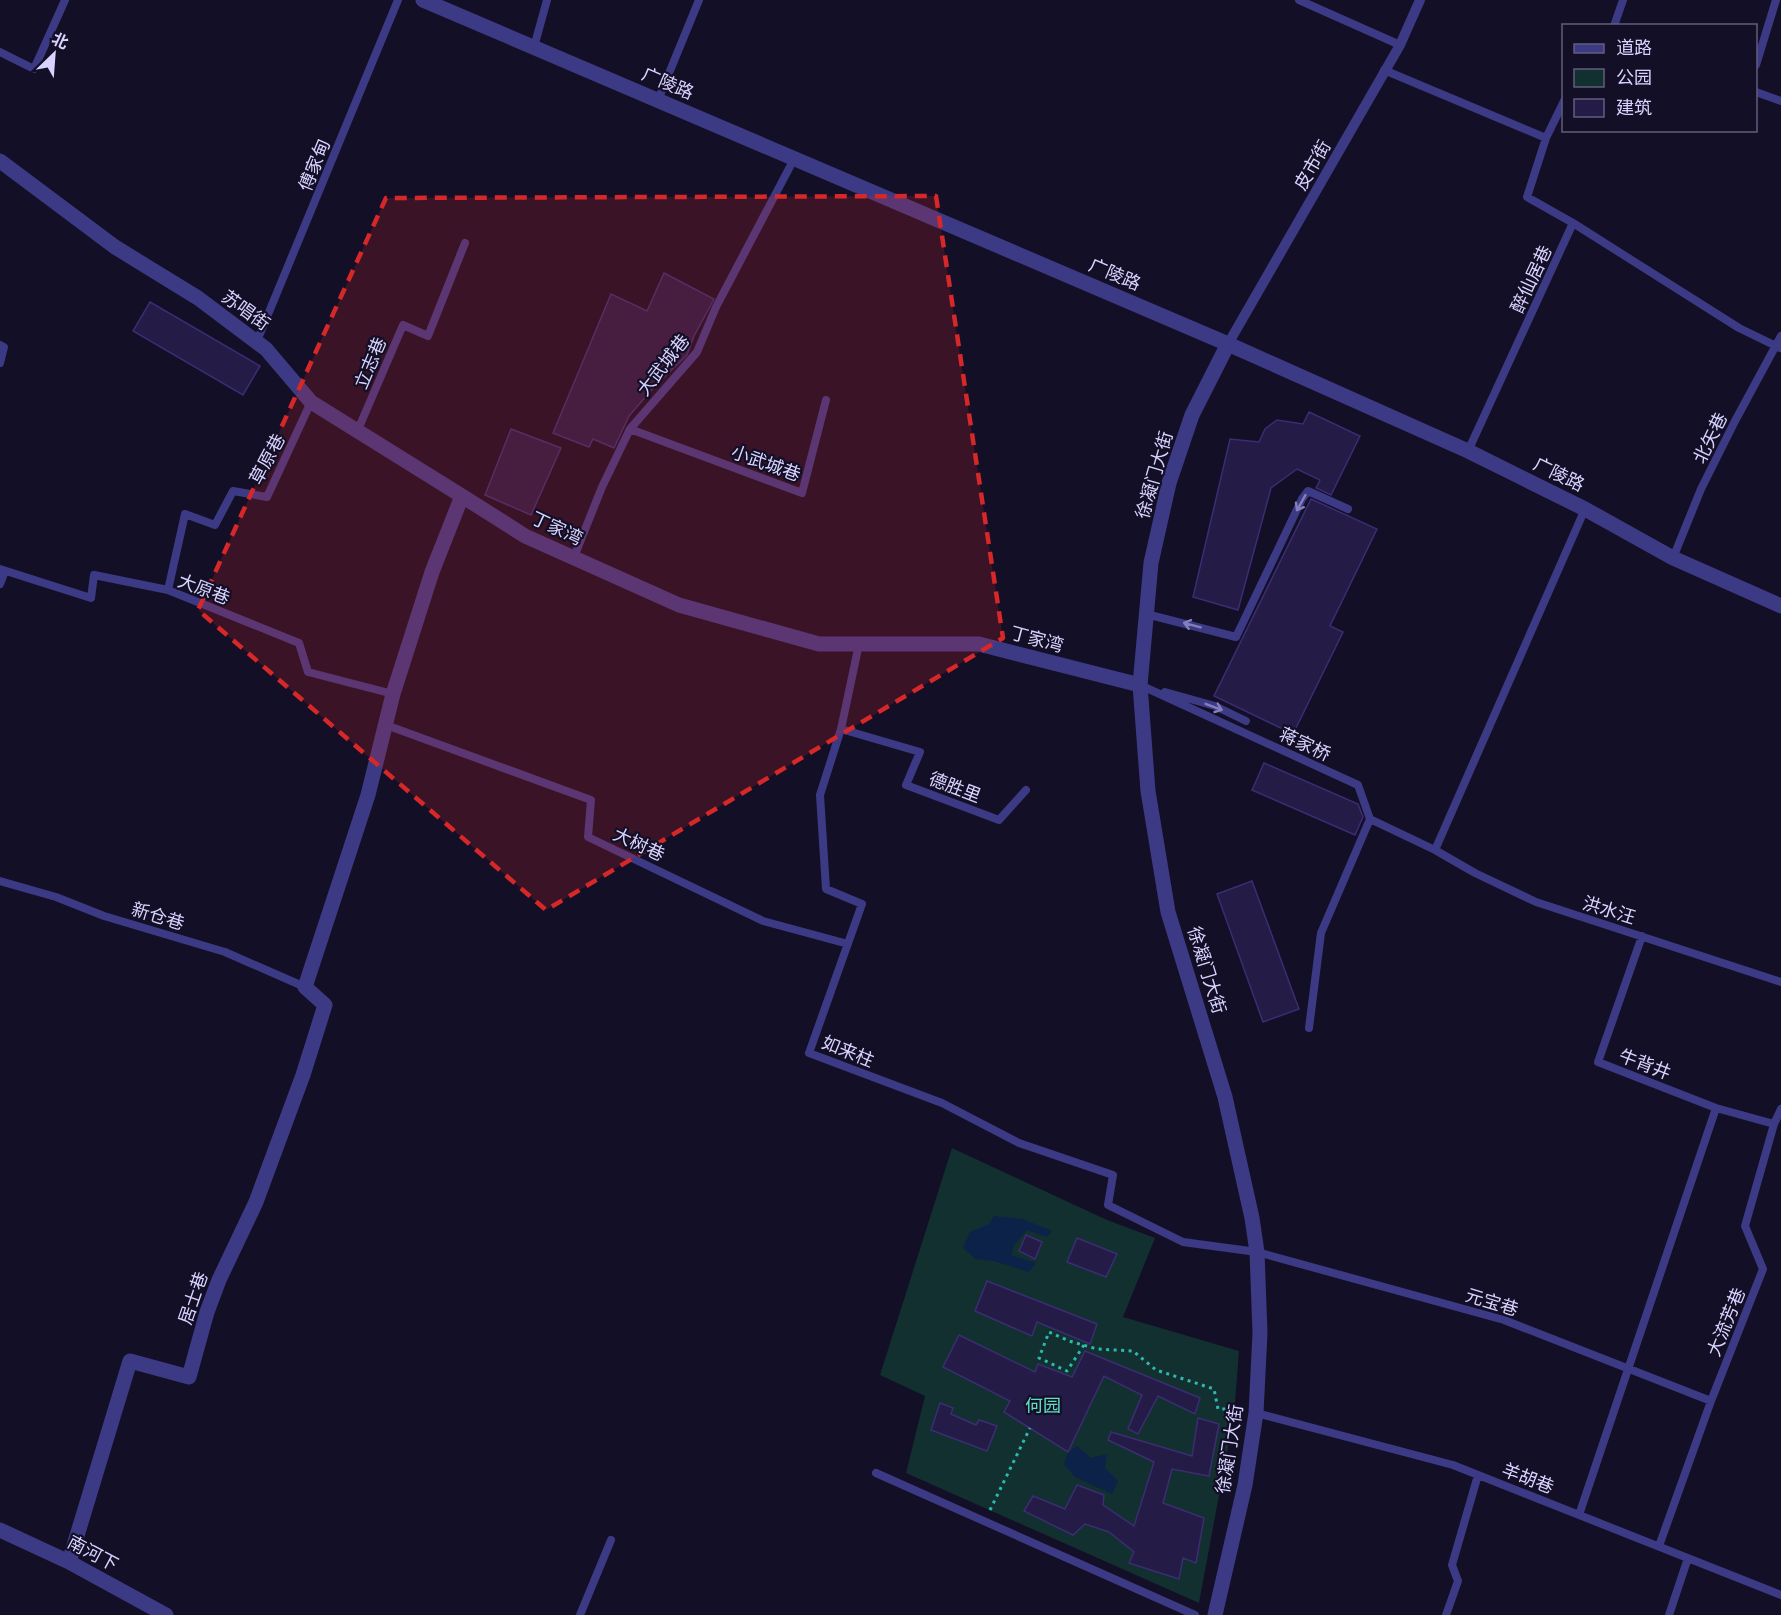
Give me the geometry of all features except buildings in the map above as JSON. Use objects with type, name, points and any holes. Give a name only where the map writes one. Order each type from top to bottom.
[{"type":"street","name":"广陵路","points":[[423,0],[1228,344],[1468,451],[1585,509],[1673,558],[1781,606]]},
{"type":"street","name":"皮市街","points":[[1228,344],[1400,45],[1420,0]]},
{"type":"street","name":"苏唱街","points":[[0,161],[115,246],[198,298],[257,342],[266,349],[311,402],[462,496]]},
{"type":"street","name":"徐凝门大街","points":[[1215,1615],[1245,1485],[1256,1413],[1260,1333],[1257,1252],[1252,1218],[1225,1097],[1168,912],[1148,791],[1140,685],[1151,563],[1169,483],[1192,415],[1228,344]]},
{"type":"street","name":"丁家湾","points":[[462,496],[525,536],[679,604],[819,644],[980,644],[1140,685]]},
{"type":"street","points":[[305,987],[369,795],[393,694],[432,572],[462,496]]},
{"type":"street","name":"居士巷","points":[[69,1562],[130,1360],[189,1377],[207,1312],[219,1280],[256,1202],[303,1075],[325,1005],[305,987]]},
{"type":"street","name":"南河下","points":[[0,1530],[69,1562],[166,1615]]},
{"type":"lane","points":[[0,52],[34,69],[65,0]]},
{"type":"lane","name":"傅家甸","points":[[257,342],[398,0]]},
{"type":"lane","points":[[534,47],[548,0]]},
{"type":"lane","points":[[658,100],[699,0]]},
{"type":"lane","points":[[1299,0],[1400,45]]},
{"type":"lane","points":[[1615,24],[1623,0]]},
{"type":"lane","points":[[1757,59],[1776,0]]},
{"type":"lane","points":[[1384,70],[1546,138]]},
{"type":"lane","points":[[1757,93],[1781,101]]},
{"type":"lane","points":[[1562,103],[1546,138],[1527,197],[1573,223],[1739,328],[1779,347]]},
{"type":"lane","name":"大武城巷","points":[[574,557],[602,488],[630,429],[697,352],[716,307],[794,159]]},
{"type":"lane","name":"醉仙居巷","points":[[1468,451],[1573,223]]},
{"type":"lane","name":"立志巷","points":[[357,432],[403,325],[428,336],[465,243]]},
{"type":"lane","name":"北矢巷","points":[[1673,558],[1701,489],[1730,431],[1779,347],[1781,336]]},
{"type":"lane","points":[[0,345],[4,347],[0,363]]},
{"type":"lane","name":"小武城巷","points":[[630,429],[802,493],[826,400]]},
{"type":"lane","name":"草原巷","points":[[168,590],[185,514],[215,525],[233,491],[267,497],[311,402]]},
{"type":"lane","points":[[1146,614],[1236,637],[1308,491],[1348,509]]},
{"type":"lane","points":[[1310,1028],[1321,933],[1370,819],[1436,850],[1585,509]]},
{"type":"lane","points":[[0,584],[2,570]]},
{"type":"lane","name":"大原巷","points":[[2,570],[92,598],[94,574],[168,590],[299,643],[308,672],[393,694]]},
{"type":"lane","name":"如来柱","points":[[859,644],[841,729],[820,795],[826,889],[862,904],[809,1053],[942,1102],[1019,1143],[1113,1175],[1108,1205],[1183,1242],[1257,1252]]},
{"type":"lane","points":[[1140,685],[1215,706],[1246,721]]},
{"type":"lane","name":"蒋家桥","points":[[1140,685],[1358,785],[1370,819]]},
{"type":"lane","name":"大树巷","points":[[386,725],[591,800],[588,837],[763,921],[848,944]]},
{"type":"lane","name":"德胜里","points":[[841,729],[920,752],[906,785],[999,820],[1026,790]]},
{"type":"lane","name":"洪水汪","points":[[1436,850],[1474,873],[1536,902],[1781,982]]},
{"type":"lane","name":"新仓巷","points":[[0,881],[56,897],[104,916],[225,952],[305,987]]},
{"type":"lane","name":"牛背井","points":[[1642,936],[1598,1062],[1716,1108],[1774,1124]]},
{"type":"lane","points":[[1579,1515],[1716,1108]]},
{"type":"lane","name":"大流芳巷","points":[[1659,1546],[1711,1401],[1763,1269],[1744,1226],[1774,1124],[1781,1109]]},
{"type":"lane","name":"元宝巷","points":[[1257,1252],[1504,1320],[1711,1401]]},
{"type":"lane","name":"羊胡巷","points":[[1256,1413],[1453,1465],[1781,1595]]},
{"type":"lane","points":[[876,1473],[1195,1615]]},
{"type":"lane","points":[[1446,1615],[1458,1581],[1452,1565],[1478,1475]]},
{"type":"lane","points":[[580,1615],[611,1540]]},
{"type":"lane","points":[[1670,1615],[1688,1558]]},
{"type":"path","points":[[1084,1345],[1066,1371],[1039,1358],[1049,1332],[1096,1349],[1133,1351],[1156,1370],[1214,1389],[1218,1409],[1235,1408]]},
{"type":"path","points":[[984,1521],[1030,1428]]},
{"type":"highlighted area","points":[[936,196],[1003,638],[546,910],[198,610],[386,198]]},
{"type":"green space","name":"何园","points":[[952,1148],[1107,1220],[1155,1238],[1123,1317],[1239,1351],[1234,1415],[1199,1603],[906,1473],[925,1396],[880,1375]]},
{"type":"water","points":[[994,1216],[1023,1219],[1052,1231],[1047,1237],[1027,1230],[1014,1245],[1011,1255],[1036,1263],[1029,1272],[994,1261],[976,1259],[963,1248],[970,1232],[989,1224]]},
{"type":"water","points":[[1077,1446],[1091,1458],[1107,1454],[1105,1468],[1118,1481],[1112,1494],[1075,1477],[1064,1464],[1068,1452]]}]
